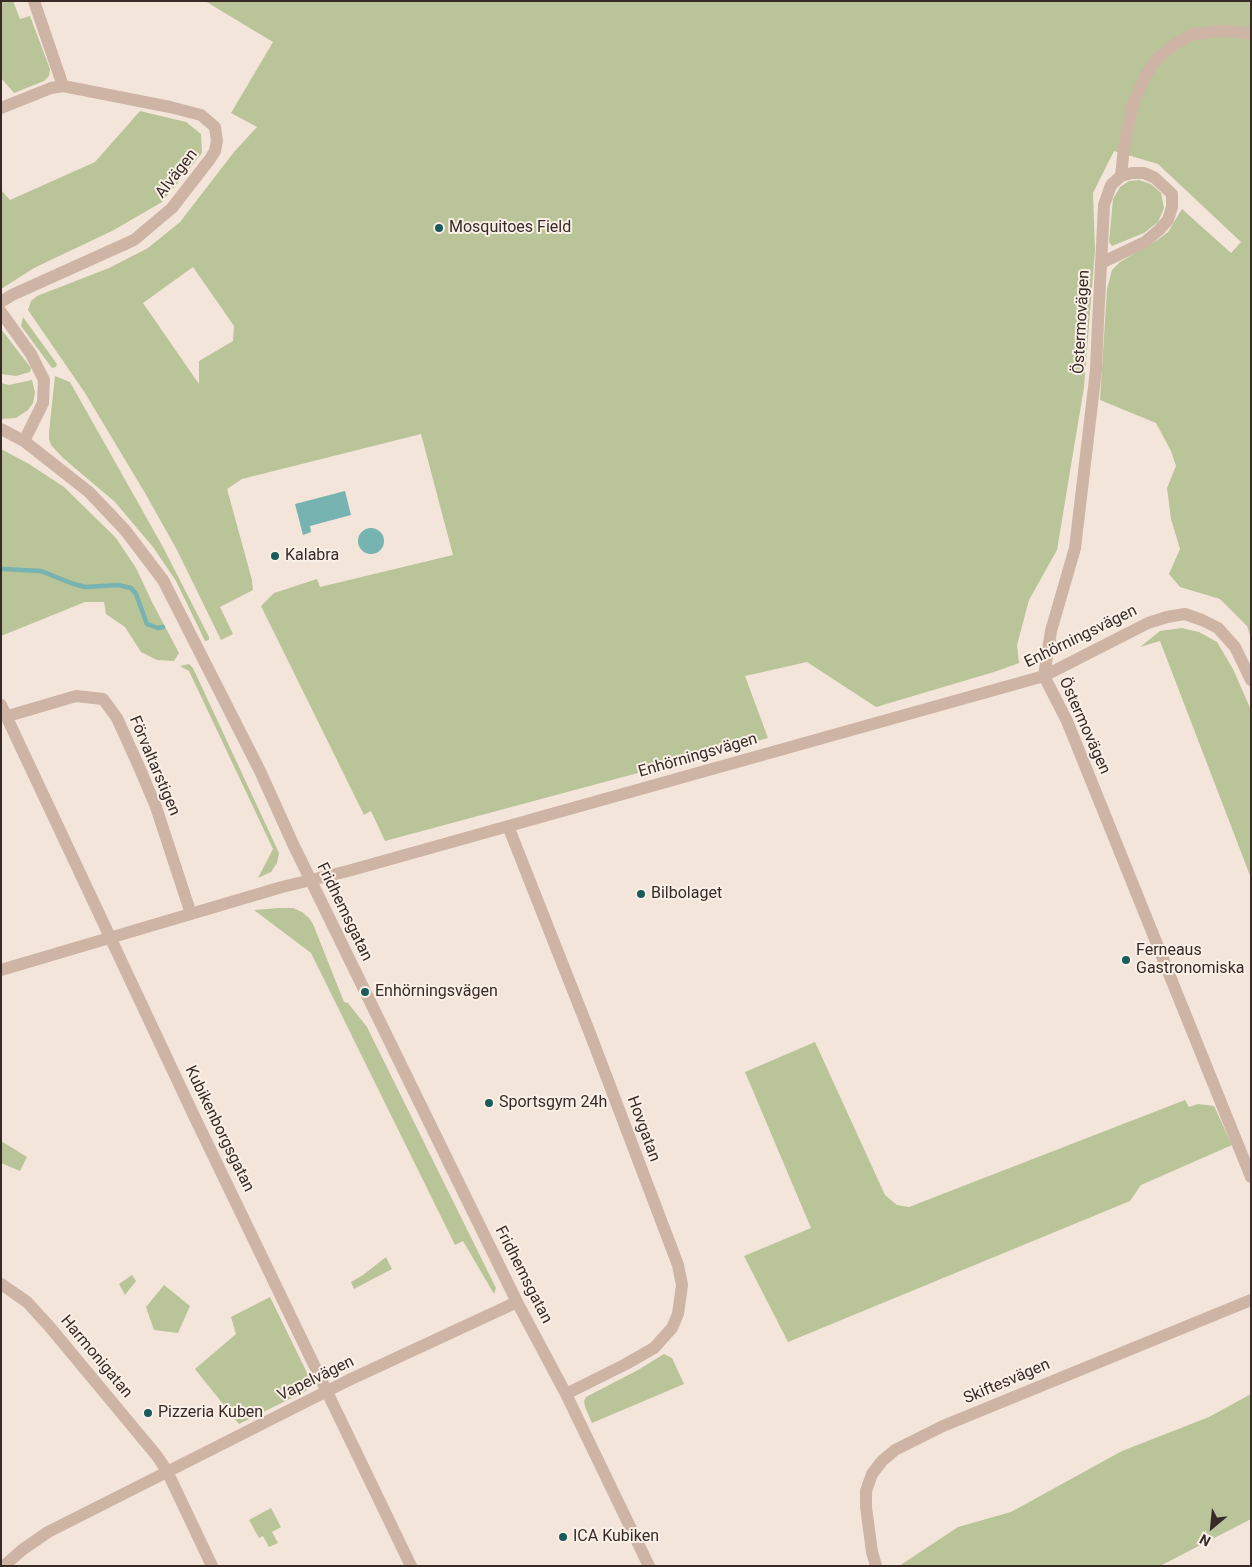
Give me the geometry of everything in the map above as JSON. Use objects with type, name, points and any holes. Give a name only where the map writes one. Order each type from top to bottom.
[{"type":"street","points":[[34,1],[63,86]]},
{"type":"street","points":[[1121,176],[1132,107],[1145,76],[1157,59],[1175,44],[1193,34],[1221,32],[1251,33]]},
{"type":"street","name":"Alvägen","points":[[1,108],[51,88],[63,86],[201,115],[216,127],[217,141],[215,151],[204,168],[172,208],[134,240],[12,295],[1,302]]},
{"type":"street","name":"Östermovägen","points":[[1101,263],[1145,242],[1168,220],[1172,207],[1172,194],[1155,178],[1144,173],[1132,173],[1121,176],[1111,185],[1104,205],[1101,263],[1096,370],[1075,548],[1051,631],[1044,676],[1067,721],[1251,1177]]},
{"type":"street","points":[[1,312],[31,354],[44,380],[43,403],[24,441]]},
{"type":"street","name":"Fridhemsgatan","points":[[1,429],[24,441],[89,492],[125,530],[163,580],[260,771],[292,844],[517,1302],[566,1394],[649,1566]]},
{"type":"street","name":"Enhörningsvägen","points":[[1,970],[310,880],[1044,676],[1148,623],[1184,614],[1218,628],[1235,647],[1251,680]]},
{"type":"street","name":"Förvaltarstigen","points":[[8,716],[76,696],[103,700],[117,718],[156,807],[191,914]]},
{"type":"street","name":"Kubikenborgsgatan","points":[[1,705],[8,716],[110,937],[411,1566]]},
{"type":"street","name":"Hovgatan","points":[[508,826],[592,1036],[678,1265],[682,1285],[678,1314],[672,1328],[654,1348],[566,1394]]},
{"type":"street","name":"Harmonigatan","points":[[1,1284],[27,1302],[49,1326],[157,1456],[167,1471],[212,1566]]},
{"type":"street","name":"Skiftesvägen","points":[[876,1566],[872,1552],[866,1507],[866,1491],[872,1474],[882,1461],[895,1450],[943,1426],[1251,1300]]},
{"type":"street","name":"Vapelvägen","points":[[4,1566],[22,1550],[48,1532],[350,1380],[517,1302]]},
{"type":"green space","points":[[1,1],[13,1],[20,19],[30,16],[50,69],[49,76],[44,81],[14,93],[1,78]]},
{"type":"green space","points":[[205,1],[1251,1],[1251,638],[1247,626],[1220,599],[1180,587],[1169,574],[1180,549],[1171,519],[1167,488],[1176,466],[1171,451],[1156,423],[1100,400],[1107,289],[1112,270],[1120,262],[1168,232],[1182,209],[1231,253],[1241,242],[1158,164],[1114,151],[1093,193],[1095,250],[1084,387],[1057,550],[1029,600],[1017,645],[1019,663],[876,707],[807,662],[745,676],[768,738],[385,841],[371,811],[364,815],[261,606],[274,593],[317,579],[320,587],[453,555],[421,434],[242,479],[227,489],[252,580],[253,590],[220,607],[233,634],[221,640],[177,550],[145,493],[85,393],[28,310],[31,301],[37,296],[109,268],[148,248],[180,222],[234,152],[257,127],[231,113],[273,42]],"holes":[[[193,267],[234,326],[233,341],[199,361],[199,384],[143,303]]]},
{"type":"green space","points":[[140,111],[186,122],[201,134],[202,153],[162,202],[114,230],[34,268],[1,289],[1,190],[10,200],[95,162]]},
{"type":"green space","points":[[1139,180],[1151,184],[1161,193],[1164,208],[1158,222],[1144,233],[1112,246],[1109,242],[1113,199],[1120,187],[1129,181]]},
{"type":"green space","points":[[23,317],[57,364],[56,367],[52,368],[21,326]]},
{"type":"green space","points":[[1,329],[31,368],[30,372],[16,376],[1,374]]},
{"type":"green space","points":[[55,376],[70,382],[163,547],[209,640],[205,641],[176,581],[153,547],[115,502],[63,458],[51,445],[49,432]]},
{"type":"green space","points":[[32,380],[35,392],[33,403],[28,410],[16,418],[1,419],[1,383],[9,385]]},
{"type":"green space","points":[[1,449],[29,464],[64,487],[116,538],[136,568],[179,653],[174,661],[157,660],[141,652],[125,627],[106,614],[104,602],[85,602],[1,636]]},
{"type":"green space","points":[[1182,628],[1199,632],[1217,642],[1233,669],[1251,710],[1251,878],[1160,641],[1140,647],[1160,631]]},
{"type":"green space","points":[[189,664],[193,668],[279,853],[277,863],[271,872],[258,878],[273,849],[189,671],[180,666]]},
{"type":"green space","points":[[293,908],[302,912],[313,924],[344,1002],[348,1003],[367,1027],[496,1288],[494,1294],[463,1241],[455,1245],[311,953],[254,910]]},
{"type":"green space","points":[[815,1042],[885,1195],[897,1205],[909,1207],[1185,1100],[1189,1107],[1198,1104],[1214,1106],[1232,1145],[1141,1185],[1130,1201],[788,1342],[744,1256],[811,1228],[745,1072]]},
{"type":"green space","points":[[1,1141],[27,1157],[20,1171],[1,1163]]},
{"type":"green space","points":[[386,1257],[392,1269],[354,1289],[351,1282]]},
{"type":"green space","points":[[132,1275],[136,1281],[125,1295],[119,1284]]},
{"type":"green space","points":[[164,1285],[190,1306],[178,1333],[154,1330],[146,1307]]},
{"type":"green space","points":[[270,1297],[311,1381],[306,1391],[239,1424],[195,1369],[236,1334],[231,1317]]},
{"type":"green space","points":[[664,1354],[672,1358],[684,1384],[592,1423],[585,1407],[584,1401],[586,1397]]},
{"type":"green space","points":[[1251,1394],[1251,1519],[1160,1566],[899,1566],[958,1527],[1011,1512],[1122,1451],[1209,1417]]},
{"type":"green space","points":[[271,1508],[281,1527],[272,1532],[278,1543],[269,1547],[263,1536],[259,1538],[249,1520]]},
{"type":"water","points":[[345,491],[351,515],[310,526],[311,532],[303,535],[295,504]]},
{"type":"water","points":[[371,528],[380,532],[384,541],[380,550],[371,554],[362,550],[358,541],[362,532]]},
{"type":"waterway","points":[[3,569],[41,571],[85,587],[118,585],[131,588],[136,594],[147,624],[158,628],[163,627]]},
{"type":"place","name":"Mosquitoes Field","points":[[439,228]]},
{"type":"place","name":"Kalabra","points":[[275,556]]},
{"type":"place","name":"Bilbolaget","points":[[641,894]]},
{"type":"place","name":"Ferneaus Gastronomiska","points":[[1126,960]]},
{"type":"place","name":"Enhörningsvägen","points":[[365,992]]},
{"type":"place","name":"Sportsgym 24h","points":[[489,1103]]},
{"type":"place","name":"Pizzeria Kuben","points":[[148,1413]]},
{"type":"place","name":"ICA Kubiken","points":[[563,1537]]}]
